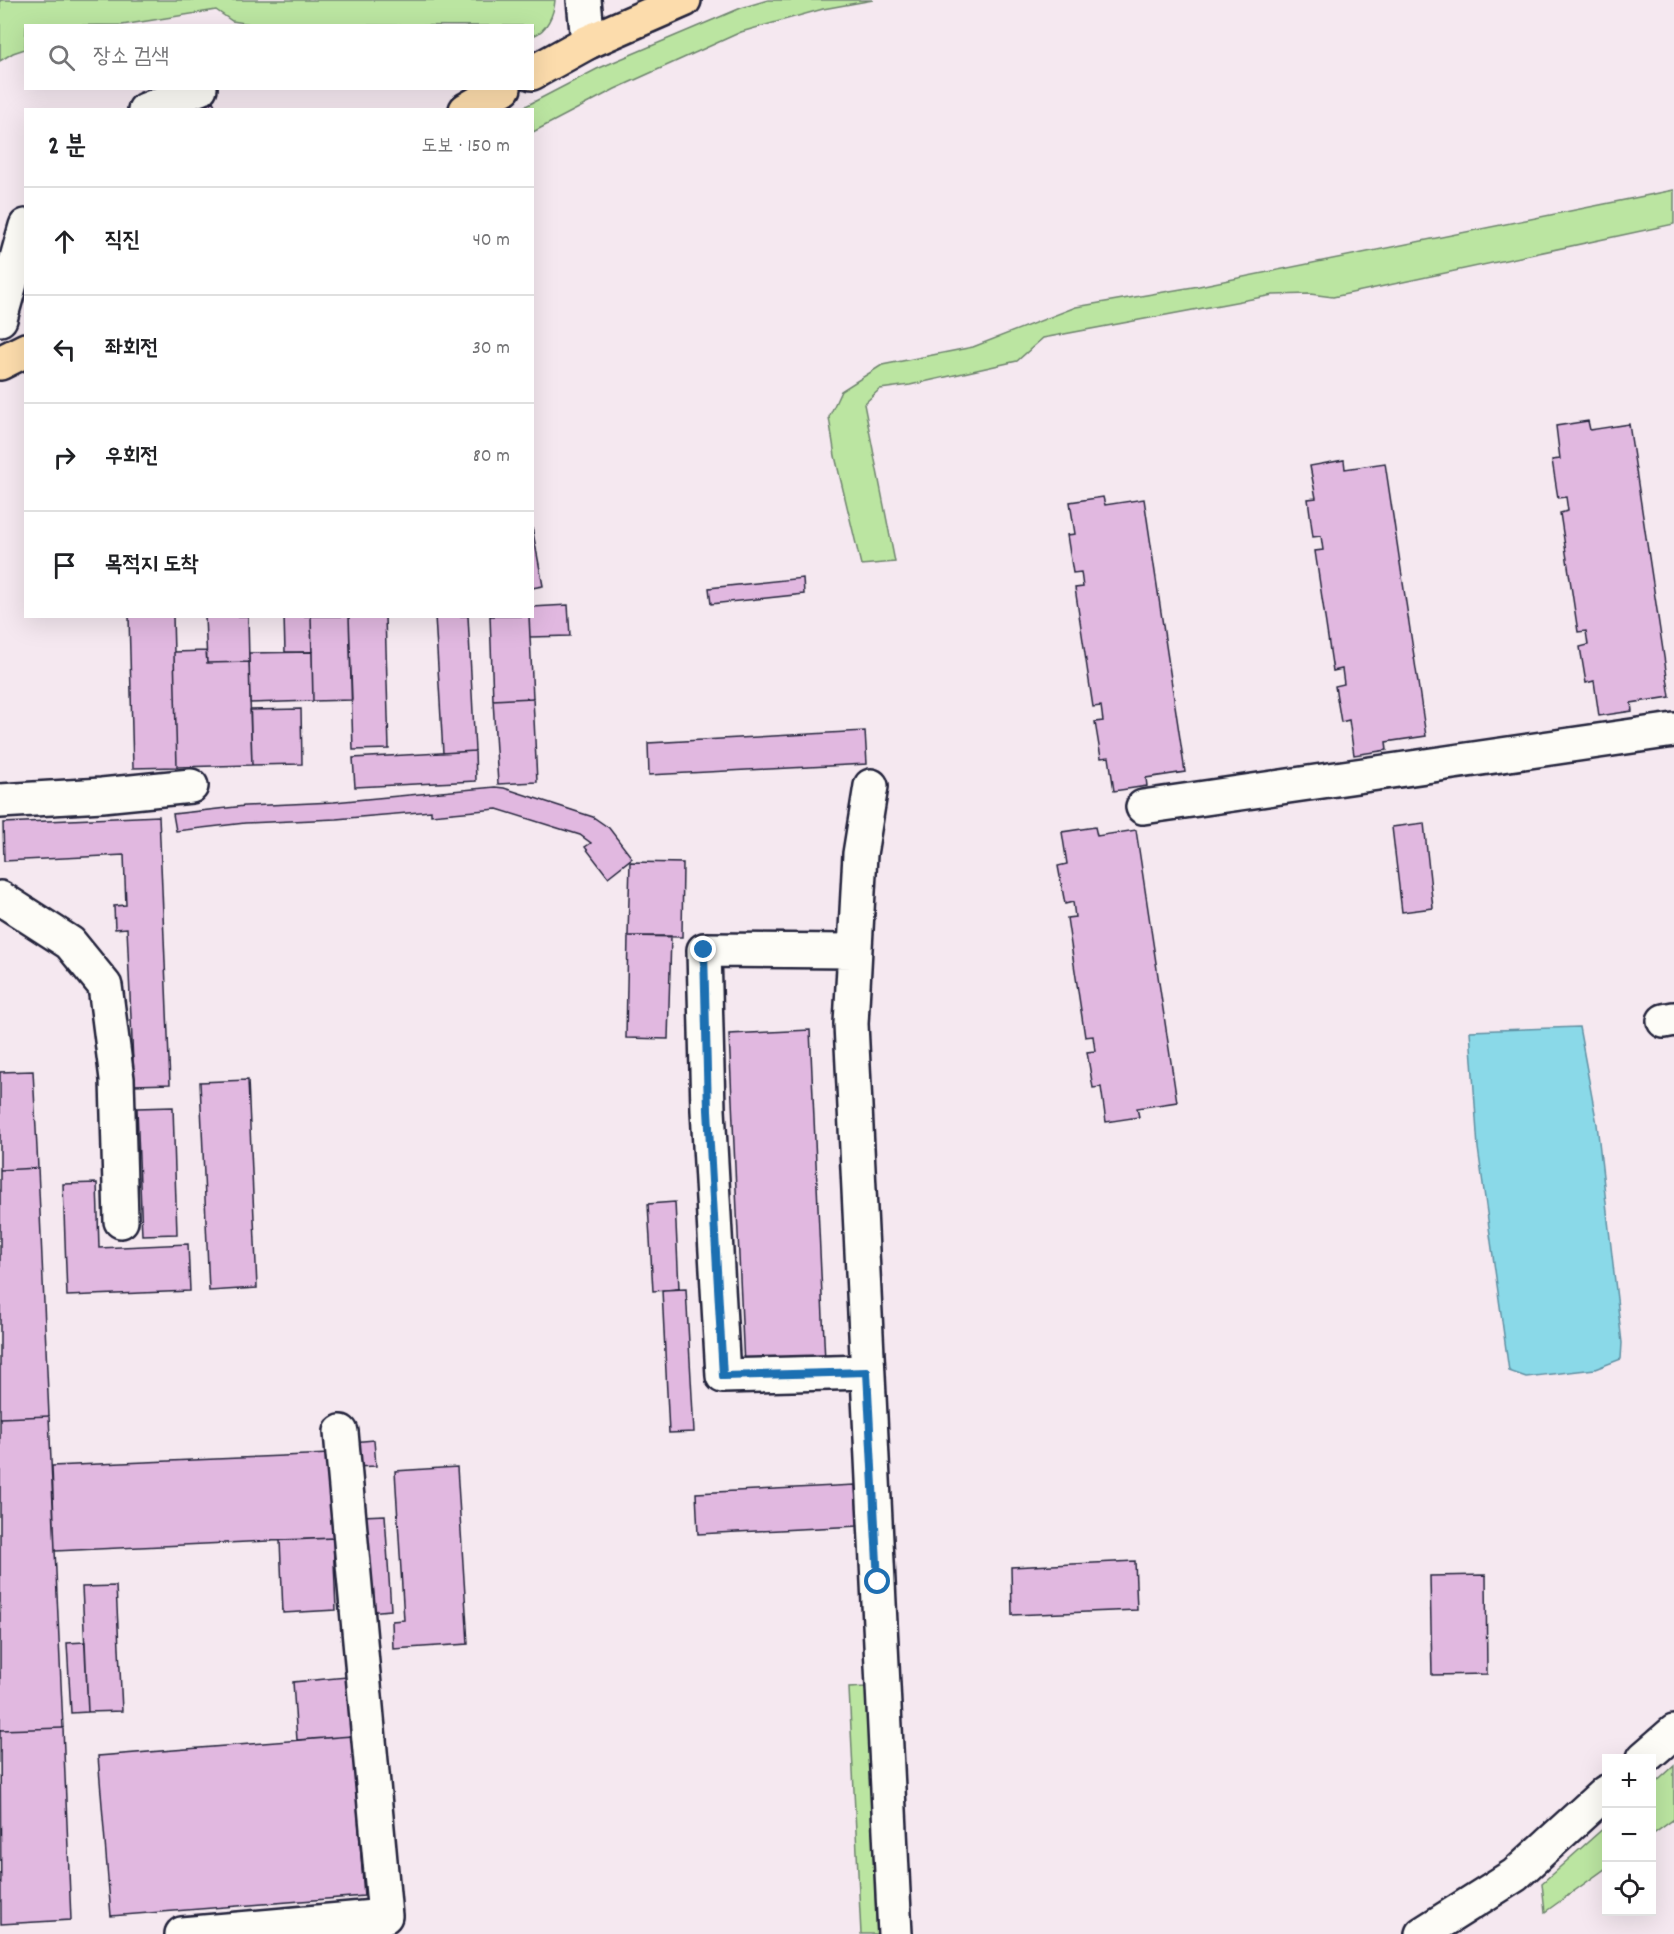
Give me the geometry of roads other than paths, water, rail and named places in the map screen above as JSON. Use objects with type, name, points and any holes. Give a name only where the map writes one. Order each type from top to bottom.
[{"type":"main road","points":[[534,70],[588,42],[684,0]]},
{"type":"main road","points":[[469,108],[501,90]]},
{"type":"main road","points":[[0,363],[24,351]]},
{"type":"street","points":[[584,0],[588,42]]},
{"type":"street","points":[[150,108],[195,90]]},
{"type":"street","points":[[0,319],[24,233]]},
{"type":"street","points":[[1143,807],[1674,730]]},
{"type":"street","points":[[0,801],[102,795],[191,786]]},
{"type":"street","points":[[871,786],[860,854],[851,1024],[895,1934]]},
{"type":"street","points":[[0,898],[70,943],[105,986],[117,1079],[121,1221]]},
{"type":"street","points":[[854,951],[704,950],[708,1110],[723,1376],[867,1372]]},
{"type":"street","points":[[182,1934],[385,1916],[341,1432]]},
{"type":"street","points":[[1649,1754],[1674,1732]]},
{"type":"street","points":[[1422,1934],[1515,1875],[1602,1796]]},
{"type":"water","points":[[1579,1027],[1597,1124],[1622,1343],[1621,1359],[1595,1369],[1526,1377],[1509,1371],[1478,1148],[1470,1031]]}]
